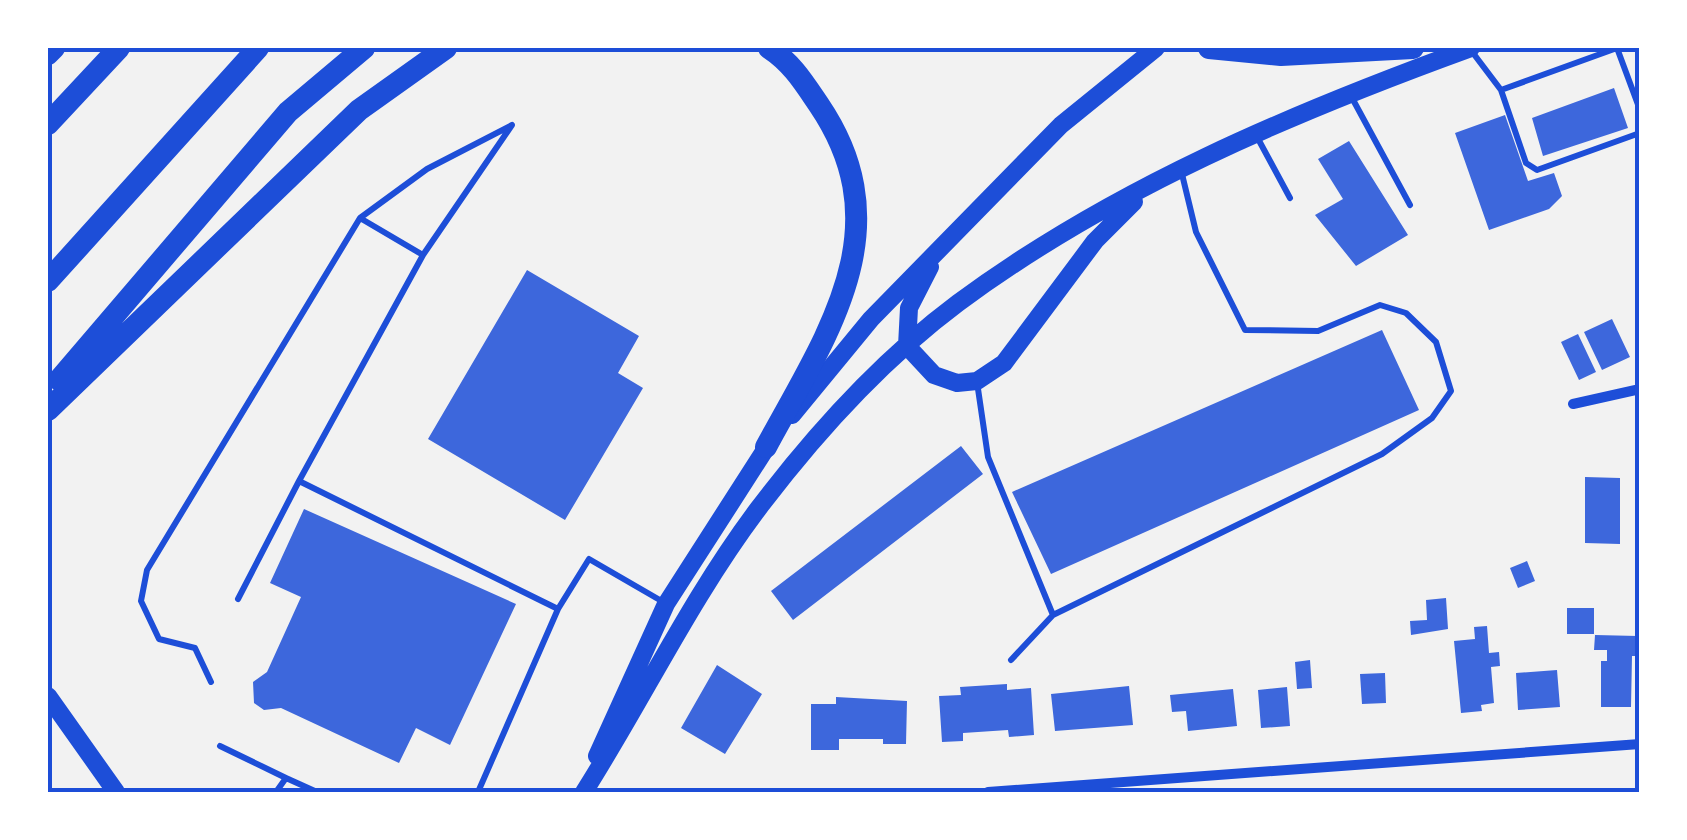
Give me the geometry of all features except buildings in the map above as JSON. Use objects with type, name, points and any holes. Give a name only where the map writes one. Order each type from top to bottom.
[{"type":"highway","points":[[48,54],[54,48]]},
{"type":"highway","points":[[48,124],[119,48]]},
{"type":"highway","points":[[48,281],[258,48]]},
{"type":"highway","points":[[48,394],[288,112],[364,48]]},
{"type":"highway","points":[[48,410],[359,110],[446,48]]},
{"type":"highway","points":[[766,446],[831,328],[856,258],[858,197],[834,128],[788,60],[769,48]]},
{"type":"highway","points":[[1209,48],[1281,55],[1413,48]]},
{"type":"main road","points":[[582,792],[666,604],[766,446],[871,319],[1061,125],[1156,48]]},
{"type":"main road","points":[[582,792],[684,621],[759,508],[907,346],[959,302],[1154,181],[1256,134],[1470,48]]},
{"type":"main road","points":[[937,253],[908,308],[907,346],[934,375],[957,383],[976,381],[1004,364],[1095,241],[1154,181]]},
{"type":"main road","points":[[48,696],[116,792]]},
{"type":"street","points":[[1573,404],[1640,389]]},
{"type":"street","points":[[988,792],[1640,744]]},
{"type":"lane","points":[[1470,48],[1500,90],[1526,162],[1537,170],[1637,134],[1640,128]]},
{"type":"lane","points":[[1500,90],[1617,48],[1640,110]]},
{"type":"lane","points":[[1350,95],[1410,205]]},
{"type":"lane","points":[[211,682],[196,648],[159,639],[142,601],[147,570],[360,218],[427,169],[512,125],[423,255],[238,599]]},
{"type":"lane","points":[[1256,134],[1290,198]]},
{"type":"lane","points":[[1012,660],[1053,615],[1382,454],[1432,418],[1451,391],[1436,342],[1406,312],[1380,305],[1318,331],[1245,330],[1196,232],[1181,169]]},
{"type":"lane","points":[[360,218],[423,255]]},
{"type":"lane","points":[[976,381],[988,457],[1053,615]]},
{"type":"lane","points":[[299,481],[558,608]]},
{"type":"lane","points":[[478,792],[558,608],[589,559],[666,604]]},
{"type":"lane","points":[[220,746],[316,792]]},
{"type":"lane","points":[[276,792],[286,778]]}]
